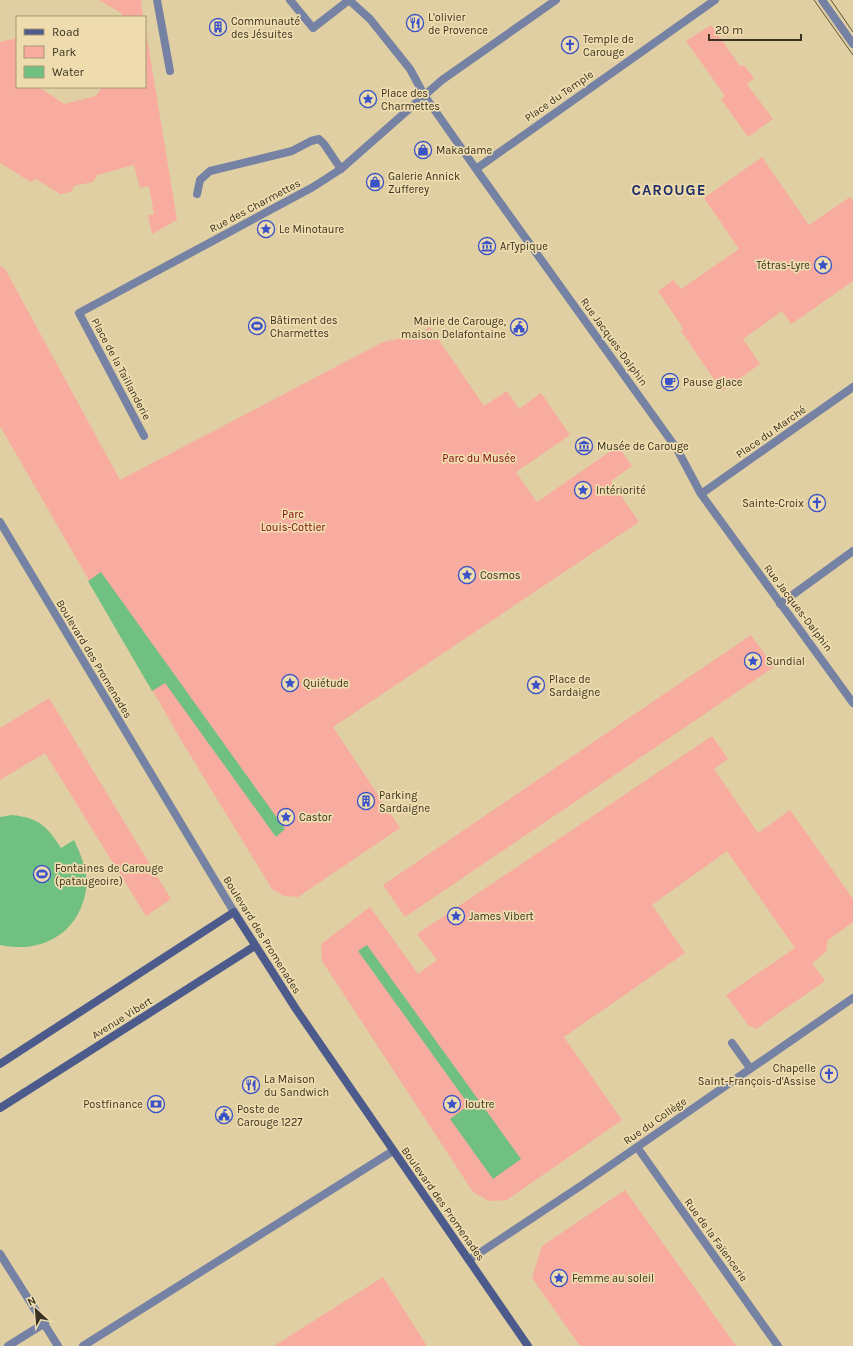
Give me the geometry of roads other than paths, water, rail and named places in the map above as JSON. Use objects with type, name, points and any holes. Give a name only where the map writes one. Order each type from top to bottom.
[{"type":"main road","name":"Boulevard des Promenades","points":[[234,912],[255,946],[393,1151],[528,1346]]},
{"type":"main road","points":[[0,1064],[234,912]]},
{"type":"main road","name":"Avenue Vibert","points":[[0,1108],[255,946]]},
{"type":"street","points":[[157,0],[170,71]]},
{"type":"street","points":[[290,0],[313,28],[349,0]]},
{"type":"street","name":"Rue Jacques-Dalphin","points":[[349,0],[370,19],[410,69],[424,95],[677,449],[701,494],[853,703]]},
{"type":"street","points":[[424,95],[442,80],[556,0]]},
{"type":"street","name":"Place du Temple","points":[[476,169],[715,0]]},
{"type":"street","points":[[822,0],[853,44]]},
{"type":"street","name":"Rue des Charmettes","points":[[79,313],[313,187],[341,169],[424,95]]},
{"type":"street","points":[[197,194],[200,180],[210,171],[285,153],[311,141],[319,140],[324,144],[341,169]]},
{"type":"street","name":"Place de la Taillanderie","points":[[79,313],[144,436]]},
{"type":"street","name":"Place du Marché","points":[[701,494],[853,388]]},
{"type":"street","name":"Boulevard des Promenades","points":[[0,522],[234,912]]},
{"type":"street","points":[[780,604],[853,552]]},
{"type":"street","name":"Rue du Collège","points":[[469,1260],[853,998]]},
{"type":"street","points":[[732,1043],[750,1068]]},
{"type":"street","name":"Rue de la Faïencerie","points":[[636,1147],[778,1346]]},
{"type":"street","points":[[83,1346],[393,1151]]},
{"type":"street","points":[[0,1254],[45,1323],[58,1346]]},
{"type":"street","points":[[8,1346],[45,1323]]},
{"type":"water","points":[[101,572],[285,829],[276,837],[165,683],[152,691],[88,581]]},
{"type":"water","name":"Fontaines de Carouge (pataugeoire)","points":[[12,815],[29,818],[41,824],[51,834],[61,848],[74,840],[82,858],[87,884],[82,905],[67,929],[56,937],[43,943],[30,946],[15,947],[0,945],[0,817]]},
{"type":"water","points":[[367,945],[521,1159],[493,1179],[450,1119],[469,1105],[358,951]]},
{"type":"tram line","points":[[814,0],[853,55]]},
{"type":"tram line","points":[[831,0],[853,32]]},
{"type":"place","name":"L'olivier de Provence","points":[[415,23]]},
{"type":"place","name":"Communauté des Jésuites","points":[[218,27]]},
{"type":"place","name":"Temple de Carouge","points":[[570,45]]},
{"type":"place","name":"Place des Charmettes","points":[[368,99]]},
{"type":"place","name":"Makadame","points":[[423,150]]},
{"type":"place","name":"Galerie Annick Zufferey","points":[[375,182]]},
{"type":"place","name":"Le Minotaure","points":[[266,229]]},
{"type":"place","name":"ArTypique","points":[[487,246]]},
{"type":"place","name":"Tétras-Lyre","points":[[823,265]]},
{"type":"place","name":"Bâtiment des Charmettes","points":[[257,326]]},
{"type":"place","name":"Mairie de Carouge, maison Delafontaine","points":[[519,327]]},
{"type":"place","name":"Pause glace","points":[[670,382]]},
{"type":"place","name":"Musée de Carouge","points":[[584,446]]},
{"type":"place","name":"Intériorité","points":[[583,490]]},
{"type":"place","name":"Sainte-Croix","points":[[817,503]]},
{"type":"place","name":"Cosmos","points":[[467,575]]},
{"type":"place","name":"Sundial","points":[[753,661]]},
{"type":"place","name":"Quiétude","points":[[290,683]]},
{"type":"place","name":"Place de Sardaigne","points":[[536,685]]},
{"type":"place","name":"Parking Sardaigne","points":[[366,801]]},
{"type":"place","name":"Castor","points":[[286,817]]},
{"type":"place","name":"Fontaines de Carouge (pataugeoire)","points":[[42,874]]},
{"type":"place","name":"James Vibert","points":[[456,916]]},
{"type":"place","name":"Chapelle Saint-François-d'Assise","points":[[829,1074]]},
{"type":"place","name":"La Maison du Sandwich","points":[[251,1085]]},
{"type":"place","name":"Postfinance","points":[[156,1104]]},
{"type":"place","name":"loutre","points":[[452,1104]]},
{"type":"place","name":"Poste de Carouge 1227","points":[[224,1115]]},
{"type":"place","name":"Femme au soleil","points":[[559,1278]]},
{"type":"district","name":"CAROUGE","points":[[669,190]]},
{"type":"park label","name":"Parc du Musée","points":[[479,458]]},
{"type":"park label","name":"Parc Louis-Cottier","points":[[293,520]]}]
